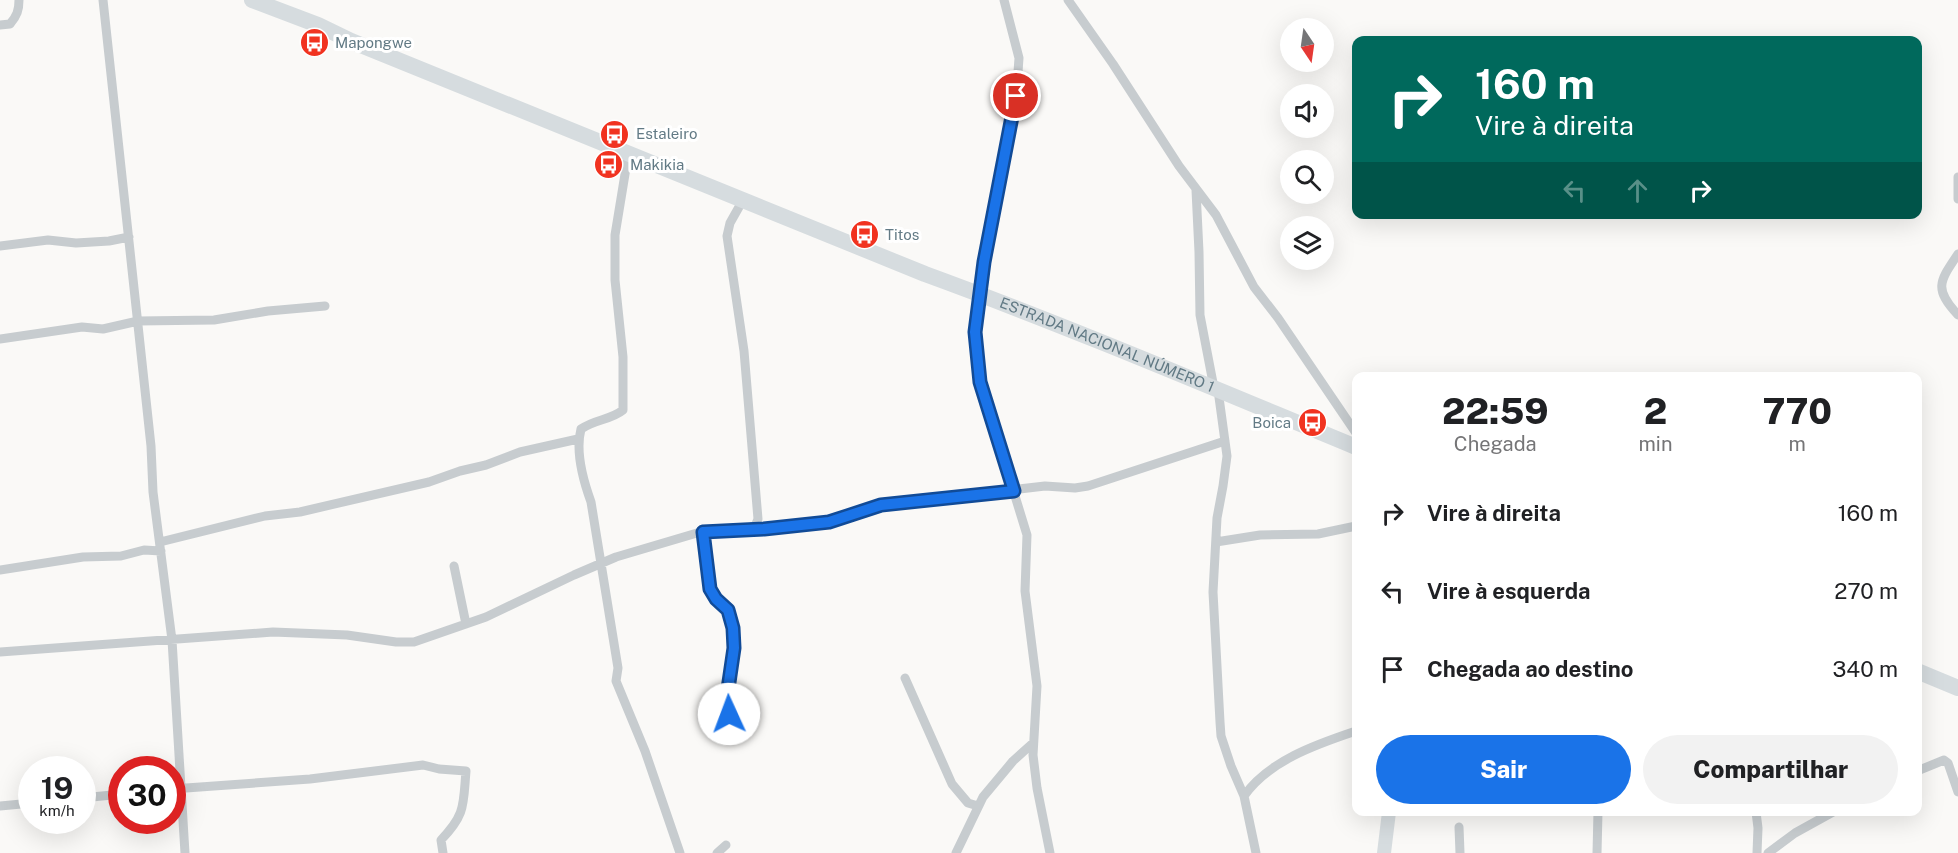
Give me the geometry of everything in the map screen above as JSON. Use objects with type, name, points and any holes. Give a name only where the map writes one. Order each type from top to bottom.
[{"type":"highway","name":"ESTRADA NACIONAL NÚMERO 1","points":[[252,0],[318,25],[351,41],[857,247],[980,294],[1352,445]]},
{"type":"highway","points":[[1922,673],[1958,688]]},
{"type":"street","points":[[0,25],[10,24],[15,19],[19,0]]},
{"type":"street","points":[[103,0],[151,446],[153,492],[172,640],[176,756]]},
{"type":"street","points":[[1004,0],[1019,58],[1018,72],[1011,128],[975,332],[980,382],[1027,535],[1025,591],[1037,700],[1033,743],[1037,788],[1050,853]]},
{"type":"street","points":[[1068,0],[1196,190],[1216,215],[1254,287],[1278,318],[1352,427]]},
{"type":"street","points":[[627,162],[615,235],[615,280],[624,357],[623,410],[616,415],[591,422],[581,429],[578,439],[584,483],[591,502],[618,668],[616,681],[645,751],[680,853]]},
{"type":"street","points":[[1958,177],[1958,199]]},
{"type":"street","points":[[1196,190],[1200,315],[1225,441],[1226,467],[1216,518],[1213,592],[1221,736],[1244,796],[1256,853]]},
{"type":"street","points":[[739,207],[730,223],[727,237],[744,351],[756,478],[758,519],[756,524],[747,530]]},
{"type":"street","points":[[1197,222],[1216,215]]},
{"type":"street","points":[[0,246],[48,240],[76,243],[129,237]]},
{"type":"street","points":[[1958,254],[1943,277],[1942,284],[1948,303],[1958,315]]},
{"type":"street","points":[[0,339],[82,327],[103,329],[138,321],[214,320],[286,308],[325,306]]},
{"type":"street","points":[[0,570],[83,557],[121,556],[265,516],[300,512],[429,482],[520,452],[578,439]]},
{"type":"street","points":[[0,652],[273,632],[346,635],[396,642],[414,642],[486,617],[616,557],[703,532],[829,522],[881,505],[1046,486],[1075,488],[1088,486],[1225,441]]},
{"type":"street","points":[[1216,542],[1260,535],[1318,534],[1352,527]]},
{"type":"street","points":[[703,532],[710,589],[716,599],[728,610],[733,628],[734,648],[728,689],[729,714]]},
{"type":"street","points":[[454,566],[466,624]]},
{"type":"street","points":[[906,678],[952,784],[968,803],[978,806]]},
{"type":"street","points":[[1244,796],[1260,776],[1275,766],[1352,733]]},
{"type":"street","points":[[956,853],[983,797],[1033,743]]},
{"type":"street","points":[[1922,769],[1944,760],[1948,764],[1958,792]]},
{"type":"street","points":[[186,788],[310,779],[423,765],[439,770],[466,771],[462,811],[454,826],[441,840],[442,853]]},
{"type":"street","points":[[0,806],[18,804]]},
{"type":"street","points":[[1384,853],[1389,816]]},
{"type":"street","points":[[1597,853],[1598,816]]},
{"type":"street","points":[[1756,816],[1757,853]]},
{"type":"street","points":[[1768,853],[1826,816]]},
{"type":"street","points":[[1459,827],[1460,853]]},
{"type":"street","points":[[183,834],[185,853]]},
{"type":"street","points":[[717,853],[726,845]]},
{"type":"place","name":"Mapongwe","points":[[314,43]]},
{"type":"place","name":"Estaleiro","points":[[615,134]]},
{"type":"place","name":"Makikia","points":[[609,165]]},
{"type":"place","name":"Titos","points":[[864,235]]},
{"type":"place","name":"Boica","points":[[1312,423]]},
{"type":"route","points":[[729,714],[728,689],[734,648],[733,628],[728,610],[716,599],[710,589],[703,532],[764,529],[829,522],[881,505],[1014,491],[980,382],[975,332],[984,262],[1016,96]]}]
